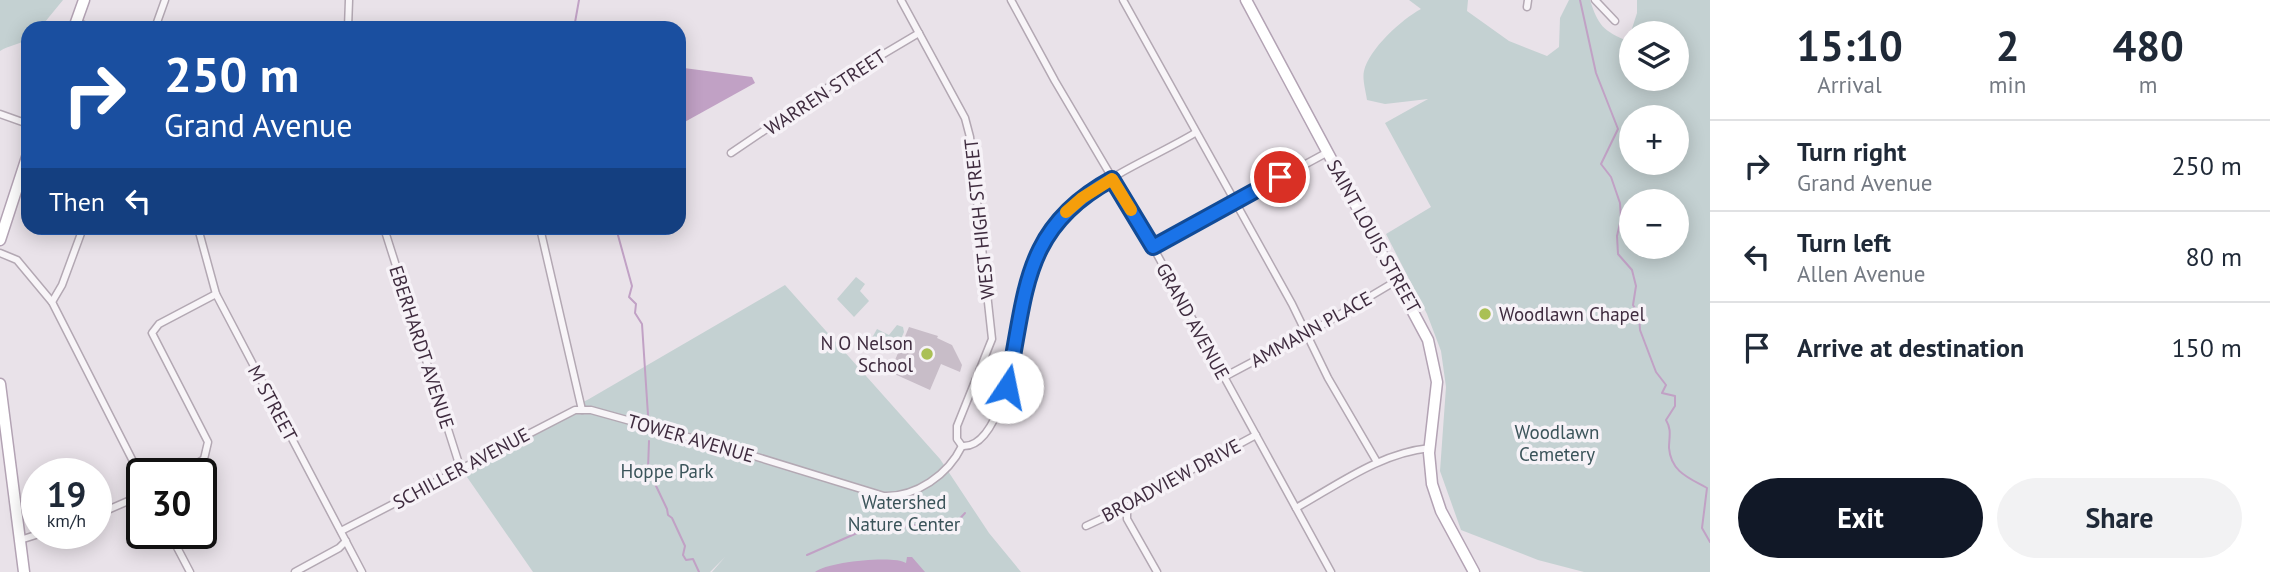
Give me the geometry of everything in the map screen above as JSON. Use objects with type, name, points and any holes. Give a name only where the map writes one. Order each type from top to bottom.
[{"type":"main road","points":[[76,21],[84,0]]},
{"type":"main road","name":"SAINT LOUIS STREET","points":[[1246,0],[1422,324],[1433,354],[1437,382],[1430,447],[1430,468],[1436,498],[1474,572]]},
{"type":"main road","points":[[0,240],[21,176]]},
{"type":"main road","points":[[0,384],[24,572]]},
{"type":"street","points":[[158,21],[165,0]]},
{"type":"street","points":[[348,21],[349,0]]},
{"type":"street","name":"WEST HIGH STREET","points":[[901,0],[968,128],[991,330],[990,348],[957,426],[957,439],[962,446]]},
{"type":"street","name":"GRAND AVENUE","points":[[1011,0],[1153,247],[1331,572]]},
{"type":"street","points":[[1123,0],[1235,202],[1328,378],[1377,462]]},
{"type":"street","points":[[1595,0],[1615,22]]},
{"type":"street","name":"WARREN STREET","points":[[731,153],[842,78],[919,33]]},
{"type":"street","points":[[0,114],[21,122]]},
{"type":"street","name":"TOWER AVENUE","points":[[582,410],[731,449],[884,496],[902,496],[924,486],[955,459],[962,446],[971,445],[989,430],[1003,402],[1031,274],[1042,243],[1069,208],[1112,179],[1195,133]]},
{"type":"street","points":[[1153,247],[1328,152]]},
{"type":"street","points":[[52,302],[62,285],[80,235]]},
{"type":"street","name":"M STREET","points":[[200,235],[216,294],[362,572]]},
{"type":"street","name":"EBERHARDT AVENUE","points":[[386,235],[460,467]]},
{"type":"street","points":[[542,235],[582,410]]},
{"type":"street","points":[[0,253],[17,260],[52,302],[131,458]]},
{"type":"street","name":"AMMANN PLACE","points":[[1224,377],[1306,334],[1398,280]]},
{"type":"street","points":[[202,458],[206,455],[206,438],[152,333],[167,319],[216,294]]},
{"type":"street","name":"SCHILLER AVENUE","points":[[341,531],[567,412],[582,410]]},
{"type":"street","name":"BROADVIEW DRIVE","points":[[1086,526],[1128,507],[1152,491],[1256,435]]},
{"type":"street","points":[[1296,508],[1377,462],[1399,453],[1430,447]]},
{"type":"street","points":[[1128,507],[1127,519],[1157,572]]},
{"type":"street","points":[[295,572],[339,548],[346,541]]},
{"type":"street","points":[[178,549],[190,572]]},
{"type":"green space","points":[[0,0],[63,0],[46,21],[21,21],[21,43],[0,51]]},
{"type":"green space","name":"Woodlawn Cemetery","points":[[1409,0],[1468,0],[1467,11],[1509,41],[1547,56],[1559,47],[1560,18],[1569,0],[1590,0],[1603,26],[1619,37],[1619,91],[1689,91],[1689,21],[1634,21],[1637,0],[1710,0],[1710,572],[1584,572],[1538,560],[1461,530],[1440,471],[1446,387],[1441,351],[1427,314],[1386,234],[1431,207],[1385,123],[1428,99],[1385,104],[1367,100],[1363,78],[1372,53],[1405,20],[1421,9]]},
{"type":"green space","points":[[856,277],[865,284],[860,291],[869,301],[854,317],[837,299]]},
{"type":"green space","name":"Hoppe Park","points":[[785,285],[940,459],[989,533],[1021,572],[712,572],[725,557],[710,572],[533,572],[460,467],[589,399]]},
{"type":"green space","points":[[897,325],[903,327],[904,332],[896,351],[885,347],[881,353],[869,343],[877,329],[889,335]]},
{"type":"shaded area","points":[[686,68],[752,77],[755,83],[686,121]]},
{"type":"shaded area","points":[[907,557],[912,557],[925,572],[815,572],[833,565],[860,561],[888,560],[906,563]]},
{"type":"building","name":"N O Nelson School","points":[[909,327],[938,336],[937,338],[952,345],[962,365],[960,372],[941,364],[930,390],[890,372]]},
{"type":"waterway","points":[[575,21],[579,0]]},
{"type":"waterway","points":[[1580,0],[1596,73],[1618,129],[1601,164],[1611,177],[1620,203],[1618,254],[1632,270],[1636,286],[1633,305],[1639,315],[1640,330],[1656,372],[1666,385],[1662,393],[1675,396],[1675,406],[1666,420],[1670,430],[1670,456],[1677,469],[1707,488],[1702,528],[1710,542]]},
{"type":"waterway","points":[[618,235],[632,286],[629,297],[636,304],[635,313],[642,324],[648,415]]},
{"type":"waterway","points":[[649,441],[648,469],[685,546],[683,555],[686,560],[693,559],[699,572]]},
{"type":"waterway","points":[[807,555],[857,533],[939,522],[956,523],[965,513]]},
{"type":"slow traffic","points":[[1066,212],[1095,188],[1112,179],[1131,210]]},
{"type":"place","name":"Woodlawn Chapel","points":[[1485,314]]},
{"type":"place","name":"N O Nelson School","points":[[927,354]]},
{"type":"route","points":[[1007,387],[1035,258],[1047,234],[1069,208],[1112,179],[1153,247],[1280,177]]},
{"type":"park label","name":"Watershed Nature Center","points":[[904,513]]}]
